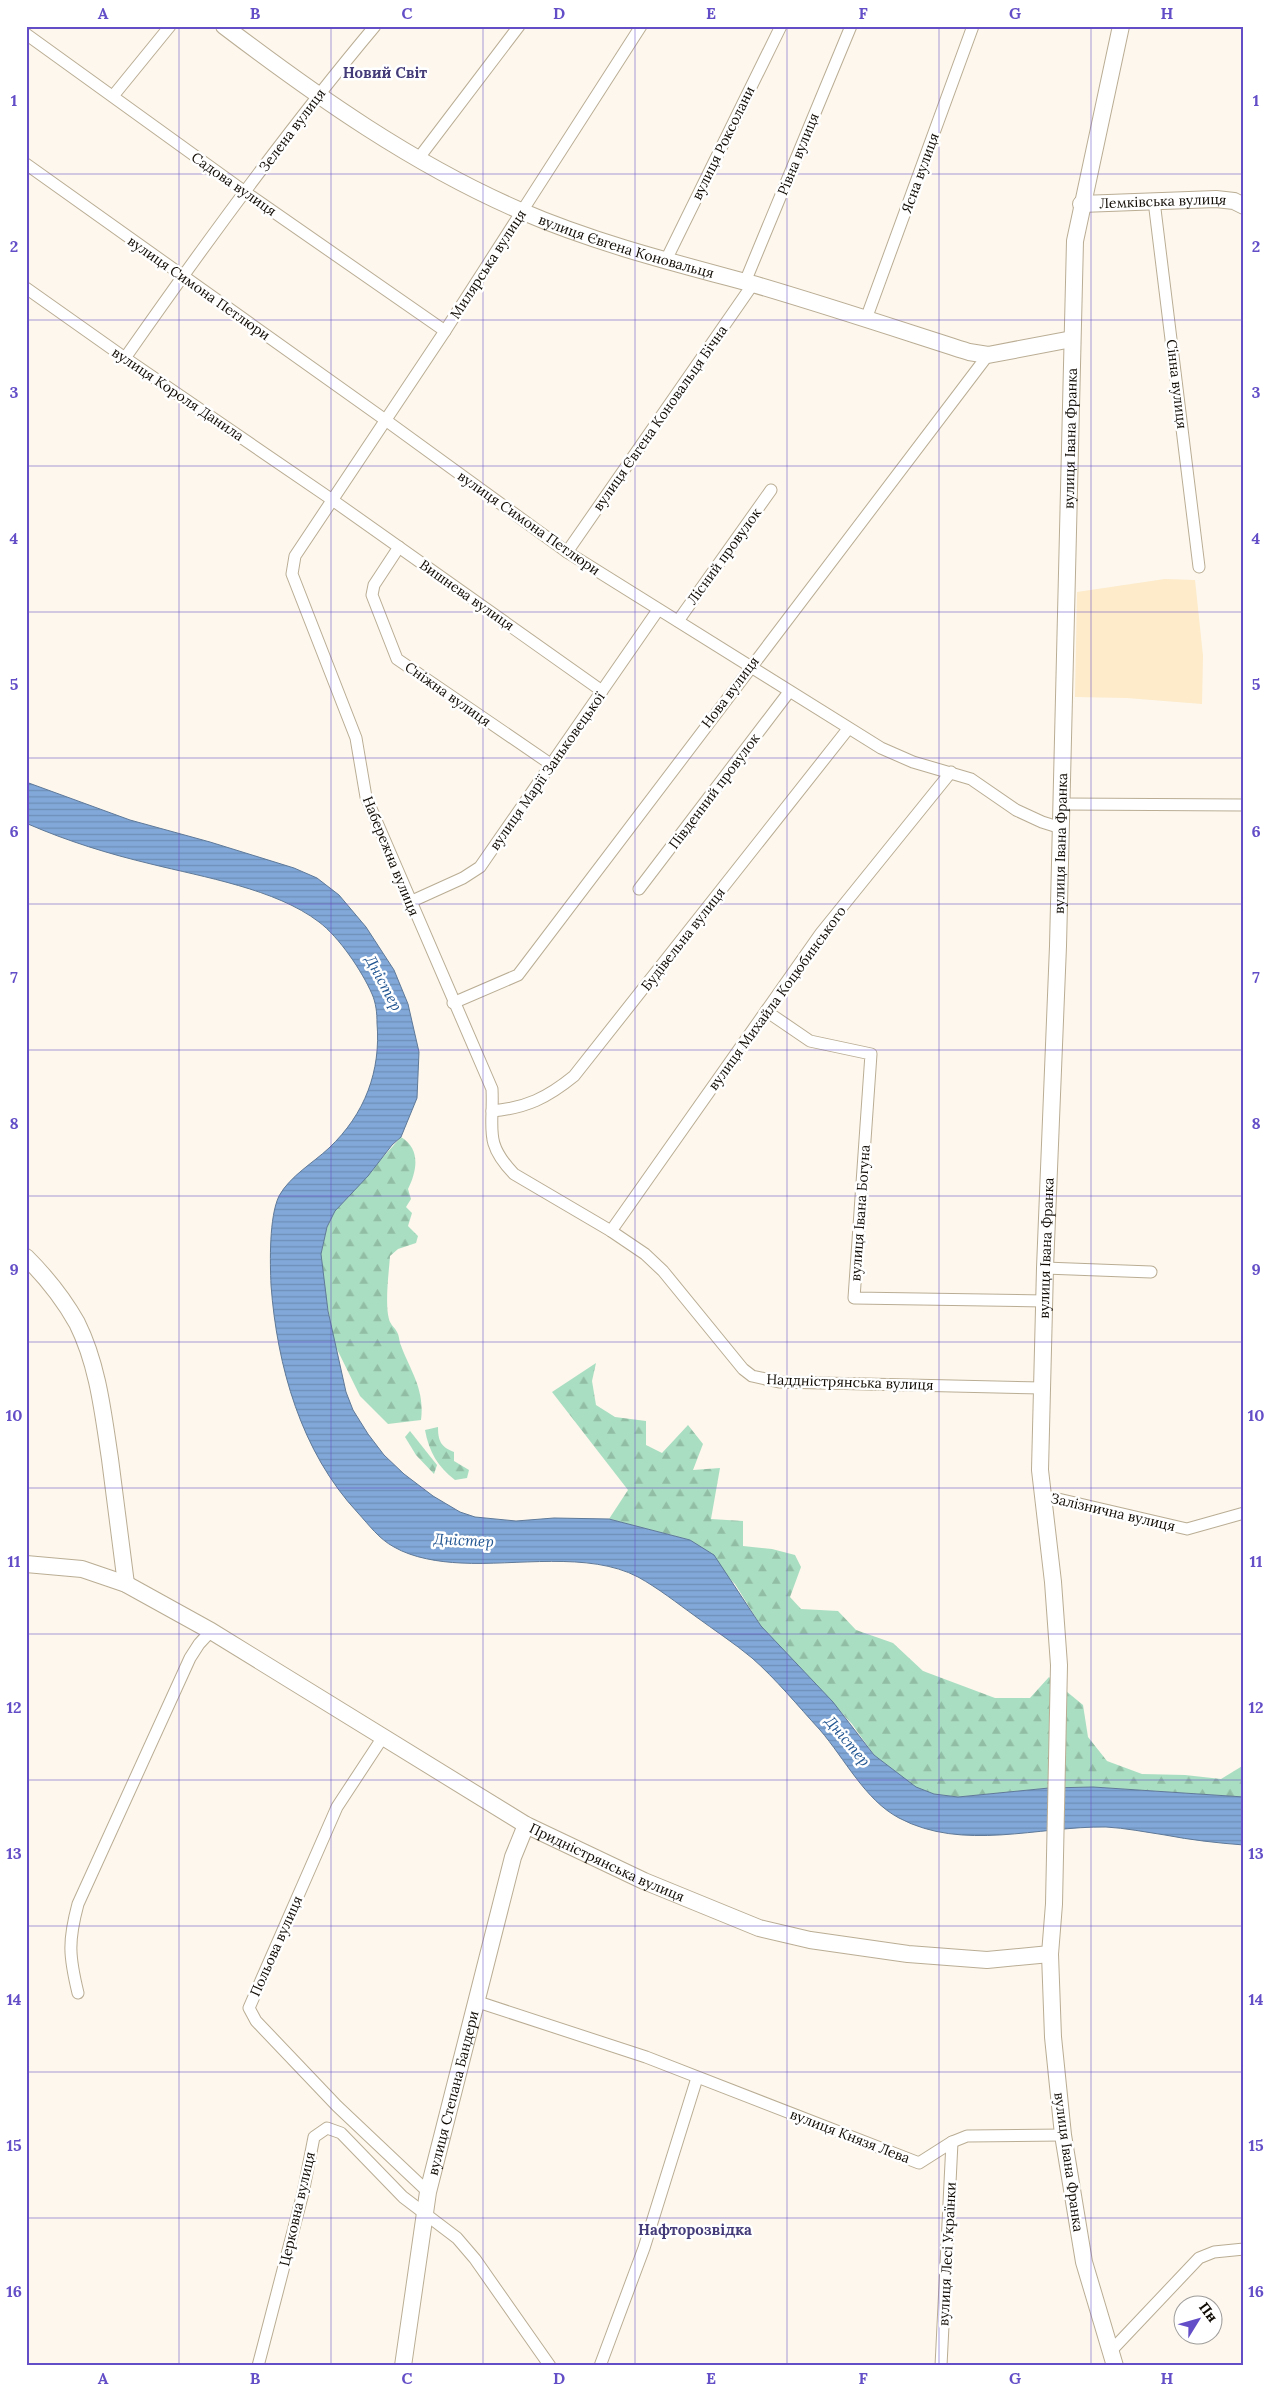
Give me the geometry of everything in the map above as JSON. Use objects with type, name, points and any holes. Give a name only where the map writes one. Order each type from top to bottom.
[{"type":"main road","name":"вулиця Євгена Коновальця","points":[[224,26],[317,95],[418,158],[482,194],[577,233],[749,283],[969,352],[988,354],[1072,339]]},
{"type":"main road","name":"вулиця Івана Франка","points":[[1112,2359],[1084,2262],[1063,2135],[1053,2037],[1050,1954],[1054,1904],[1059,1665],[1053,1582],[1041,1495],[1040,1470],[1044,1268],[1062,804],[1075,241],[1081,204],[1120,26]]},
{"type":"main road","name":"Лемківська вулиця","points":[[1081,204],[1216,199],[1234,201],[1244,206]]},
{"type":"main road","points":[[26,1257],[47,1278],[63,1300],[77,1324],[88,1350],[101,1397],[126,1584]]},
{"type":"main road","name":"Придністрянська вулиця","points":[[26,1564],[82,1569],[126,1584],[211,1630],[526,1825],[644,1882],[759,1928],[810,1940],[908,1954],[987,1960],[1050,1954]]},
{"type":"main road","name":"вулиця Степана Бандери","points":[[403,2366],[428,2192],[513,1857],[526,1825]]},
{"type":"street","points":[[113,96],[170,26]]},
{"type":"street","name":"Зелена вулиця","points":[[125,358],[182,276],[317,95],[375,26]]},
{"type":"street","points":[[418,158],[519,26]]},
{"type":"street","name":"Милярська вулиця","points":[[331,499],[522,212],[640,26]]},
{"type":"street","name":"вулиця Роксолани","points":[[666,260],[781,26]]},
{"type":"street","name":"Рівна вулиця","points":[[749,283],[851,26]]},
{"type":"street","name":"Ясна вулиця","points":[[866,319],[973,26]]},
{"type":"street","name":"Садова вулиця","points":[[26,34],[245,192],[444,331]]},
{"type":"street","name":"вулиця Симона Петлюри","points":[[26,164],[567,552],[881,748],[913,762],[952,772],[970,779],[1016,810],[1061,828]]},
{"type":"street","name":"Сінна вулиця","points":[[1154,201],[1199,567]]},
{"type":"street","name":"вулиця Євгена Коновальця Бічна","points":[[567,552],[749,283]]},
{"type":"street","name":"вулиця Короля Данила","points":[[26,288],[331,499]]},
{"type":"street","name":"Нова вулиця","points":[[454,1003],[518,975],[988,354]]},
{"type":"street","name":"Лісний провулок","points":[[678,621],[771,490]]},
{"type":"street","name":"Вишнева вулиця","points":[[331,499],[602,691]]},
{"type":"street","name":"Набережна вулиця","points":[[331,499],[295,556],[292,574],[356,738],[366,797],[492,1089],[490,1133]]},
{"type":"street","name":"Сніжна вулиця","points":[[399,547],[374,585],[372,595],[397,659],[552,765]]},
{"type":"street","name":"вулиця Марії Заньковецької","points":[[410,902],[463,878],[480,867],[658,610]]},
{"type":"street","name":"Південний провулок","points":[[639,889],[789,692]]},
{"type":"street","name":"Будівельна вулиця","points":[[492,1111],[529,1105],[560,1088],[574,1076],[848,729]]},
{"type":"street","name":"вулиця Михайла Коцюбинського","points":[[611,1231],[821,933],[952,772]]},
{"type":"street","points":[[1062,804],[1244,805]]},
{"type":"street","name":"вулиця Івана Богуна","points":[[766,1011],[810,1041],[871,1054],[854,1298],[1044,1301]]},
{"type":"street","name":"Наддністрянська вулиця","points":[[490,1133],[502,1161],[514,1174],[611,1231],[645,1254],[663,1271],[716,1338],[743,1369],[752,1376],[779,1382],[1043,1388]]},
{"type":"street","points":[[1044,1268],[1150,1272]]},
{"type":"street","name":"Залізнична вулиця","points":[[1041,1495],[1187,1529],[1244,1513]]},
{"type":"street","points":[[78,1993],[70,1960],[70,1933],[78,1904],[190,1658],[211,1630]]},
{"type":"street","name":"Польова вулиця","points":[[383,1737],[338,1807],[249,2008],[256,2021],[337,2106],[428,2192]]},
{"type":"street","name":"вулиця Князя Лева","points":[[475,2001],[646,2057],[919,2162],[952,2142],[967,2136],[1063,2135]]},
{"type":"street","points":[[600,2366],[644,2248],[697,2078]]},
{"type":"street","name":"Церковна вулиця","points":[[258,2366],[303,2193],[314,2137],[320,2131],[327,2128],[341,2133],[403,2197],[425,2213]]},
{"type":"street","name":"вулиця Лесі Українки","points":[[941,2366],[952,2142]]},
{"type":"street","points":[[425,2213],[457,2238],[475,2259],[550,2366]]},
{"type":"street","points":[[1112,2359],[1198,2258],[1214,2252],[1244,2249]]},
{"type":"shaded area","points":[[1165,579],[1195,580],[1203,656],[1202,704],[1127,698],[1075,697],[1077,592]]},
{"type":"green space","points":[[401,1137],[412,1148],[414,1154],[414,1175],[408,1189],[411,1199],[406,1207],[412,1213],[408,1226],[418,1236],[416,1243],[398,1249],[390,1256],[387,1308],[390,1322],[398,1333],[400,1343],[416,1380],[422,1409],[421,1420],[388,1424],[360,1396],[334,1343],[323,1281],[321,1254],[327,1227],[335,1211]]},
{"type":"green space","points":[[596,1363],[592,1381],[596,1405],[615,1417],[646,1421],[646,1445],[662,1453],[688,1425],[703,1444],[693,1470],[720,1468],[711,1519],[743,1521],[743,1546],[772,1549],[795,1555],[801,1567],[790,1597],[801,1609],[838,1611],[856,1630],[893,1643],[923,1671],[995,1698],[1030,1698],[1049,1677],[1083,1705],[1088,1737],[1107,1761],[1142,1774],[1185,1775],[1221,1779],[1244,1765],[1244,1797],[1093,1787],[1049,1788],[958,1797],[934,1794],[915,1787],[874,1755],[852,1724],[761,1626],[735,1584],[690,1540],[609,1519],[628,1490],[552,1392]]},
{"type":"green space","points":[[438,1427],[443,1446],[454,1452],[454,1461],[469,1470],[467,1478],[455,1480],[435,1458],[425,1430]]},
{"type":"green space","points":[[410,1431],[437,1465],[434,1474],[416,1455],[405,1437]]},
{"type":"water","name":"Дністер","points":[[26,782],[130,820],[294,868],[317,878],[339,895],[366,927],[394,970],[408,1004],[419,1052],[417,1098],[401,1137],[335,1211],[327,1227],[321,1254],[328,1311],[346,1392],[353,1410],[368,1434],[384,1455],[404,1474],[433,1496],[460,1512],[475,1517],[516,1521],[554,1518],[609,1519],[690,1540],[714,1555],[761,1626],[833,1702],[874,1755],[916,1787],[934,1794],[958,1797],[1049,1788],[1093,1787],[1244,1797],[1244,1845],[1106,1827],[975,1836],[949,1834],[923,1828],[899,1818],[876,1801],[820,1730],[752,1658],[638,1577],[619,1569],[575,1562],[482,1563],[435,1560],[401,1551],[384,1540],[370,1527],[338,1489],[321,1463],[295,1406],[286,1377],[274,1316],[270,1252],[273,1216],[279,1196],[295,1176],[342,1135],[361,1106],[368,1091],[373,1075],[378,1041],[376,1012],[372,994],[356,965],[327,928],[302,911],[282,901],[216,879],[104,851],[28,824]]},
{"type":"district","name":"Новий Світ","points":[[385,72]]},
{"type":"district","name":"Нафторозвідка","points":[[695,2229]]}]
